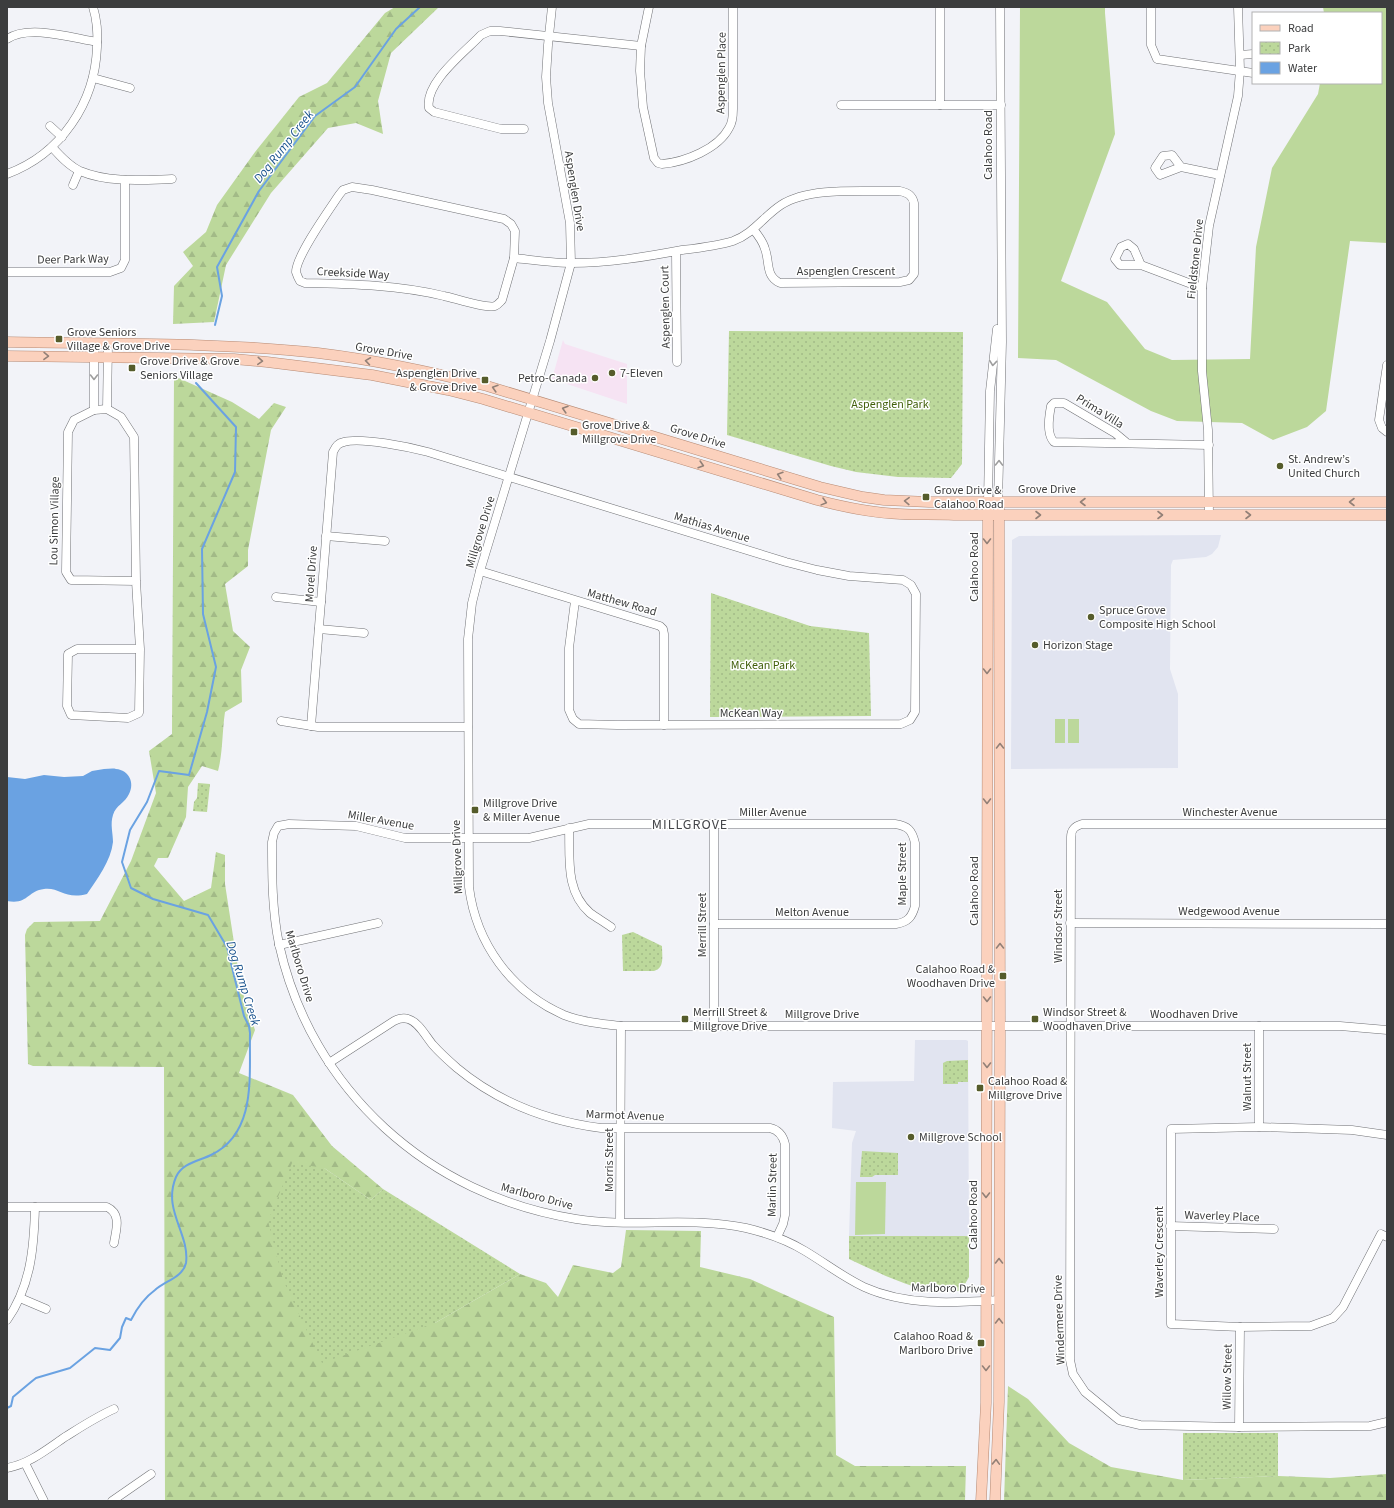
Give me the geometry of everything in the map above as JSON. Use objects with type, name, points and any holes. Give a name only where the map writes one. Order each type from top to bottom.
[{"type":"main road","name":"Grove Drive","points":[[7,342],[205,345],[319,353],[374,361],[451,377],[533,399],[841,493],[863,497],[901,501],[988,502],[1387,502]]},
{"type":"main road","points":[[7,356],[234,359],[316,367],[372,375],[434,387],[483,399],[838,506],[860,510],[900,514],[987,515],[1387,515]]},
{"type":"main road","name":"Calahoo Road","points":[[981,1501],[986,1403],[988,502]]},
{"type":"main road","name":"Calahoo Road","points":[[995,1501],[999,1402],[1000,1026],[998,502]]},
{"type":"street","points":[[7,174],[32,162],[52,147],[62,137],[77,117],[86,99],[93,78],[98,42],[93,7]]},
{"type":"street","name":"Aspenglen Drive","points":[[529,412],[571,263],[570,223],[548,102],[546,77],[552,7]]},
{"type":"street","name":"Aspenglen Place","points":[[649,7],[641,46],[640,89],[646,123],[656,161],[658,163],[665,163],[698,154],[722,137],[732,123],[733,7]]},
{"type":"street","points":[[940,7],[940,105]]},
{"type":"street","name":"Calahoo Road","points":[[998,502],[1002,342],[1000,282],[1000,7]]},
{"type":"street","points":[[1151,7],[1151,45],[1156,59],[1252,73]]},
{"type":"street","name":"Fieldstone Drive","points":[[1209,515],[1208,418],[1202,371],[1202,288],[1209,226],[1238,96],[1240,55],[1238,7]]},
{"type":"street","points":[[524,129],[501,129],[434,112],[429,108],[428,103],[431,92],[437,81],[445,71],[486,32],[500,31],[641,46]]},
{"type":"street","points":[[7,39],[23,32],[35,32],[98,42]]},
{"type":"street","points":[[1240,55],[1252,54]]},
{"type":"street","points":[[93,78],[130,88]]},
{"type":"street","points":[[841,105],[1001,105]]},
{"type":"street","points":[[50,126],[62,137]]},
{"type":"street","points":[[52,147],[69,164],[79,171],[100,177],[125,180],[172,179]]},
{"type":"street","points":[[1181,167],[1220,175]]},
{"type":"street","points":[[73,185],[79,171]]},
{"type":"street","name":"Deer Park Way","points":[[7,272],[110,272],[121,268],[125,260],[125,180]]},
{"type":"street","name":"Creekside Way","points":[[352,187],[504,219],[511,224],[515,231],[514,258],[502,300],[494,306],[485,306],[404,288],[350,284],[304,283],[300,281],[296,272],[309,241],[339,195],[343,190],[352,187]]},
{"type":"street","name":"Aspenglen Crescent","points":[[571,263],[621,260],[726,243],[740,238],[754,229],[781,205],[801,196],[826,192],[905,192],[912,198],[914,203],[914,274],[909,280],[900,282],[780,283],[770,275],[766,250],[754,229]]},
{"type":"street","name":"Aspenglen Court","points":[[676,252],[678,362]]},
{"type":"street","points":[[514,258],[571,263]]},
{"type":"street","points":[[1141,265],[1202,288]]},
{"type":"street","name":"Calahoo Road","points":[[988,502],[990,391],[1000,282]]},
{"type":"street","points":[[94,344],[94,410]]},
{"type":"street","points":[[108,344],[107,409],[121,417],[134,437],[136,581],[140,648],[139,713],[128,718],[72,715],[67,706],[68,654],[77,649],[140,648]]},
{"type":"street","points":[[1387,365],[1379,420],[1382,428],[1387,432]]},
{"type":"street","name":"Prima Villa","points":[[1127,443],[1115,433],[1064,403],[1054,403],[1051,406],[1049,434],[1054,442],[1209,445]]},
{"type":"street","name":"Lou Simon Village","points":[[107,409],[94,410],[74,420],[68,432],[66,572],[70,580],[136,581]]},
{"type":"street","name":"Millgrove Drive","points":[[529,412],[480,572],[472,604],[468,639],[469,886],[474,916],[486,944],[503,969],[518,985],[535,998],[565,1015],[585,1021],[621,1026],[1000,1026]]},
{"type":"street","name":"Morel Drive","points":[[311,726],[333,452],[336,446],[345,441],[364,441],[402,446],[428,452],[509,477]]},
{"type":"street","name":"Mathias Avenue","points":[[509,477],[786,562],[849,576],[903,580],[911,585]]},
{"type":"street","points":[[326,536],[385,541]]},
{"type":"street","name":"Matthew Road","points":[[480,572],[660,626],[663,629],[664,725]]},
{"type":"street","name":"McKean Way","points":[[575,601],[569,648],[569,710],[573,719],[579,724],[901,724],[907,723],[914,716],[916,707],[916,594],[911,585]]},
{"type":"street","points":[[276,596],[321,602]]},
{"type":"street","points":[[319,629],[364,633]]},
{"type":"street","points":[[281,721],[311,726],[468,727]]},
{"type":"street","name":"Miller Avenue","points":[[278,826],[289,824],[356,826],[405,838],[529,838],[588,824],[895,824],[904,825],[909,829]]},
{"type":"street","name":"Merrill Street","points":[[714,824],[714,1026]]},
{"type":"street","name":"Winchester Avenue","points":[[1074,827],[1082,824],[1387,824]]},
{"type":"street","name":"Marlboro Drive","points":[[278,826],[274,833],[272,842],[273,899],[279,945],[294,995],[304,1017],[329,1063],[347,1088],[368,1112],[388,1132],[411,1151],[438,1169],[462,1183],[498,1198],[549,1214],[577,1219],[620,1222],[727,1224],[762,1232],[777,1237],[803,1250],[845,1277],[885,1295],[918,1301],[948,1302],[999,1300]]},
{"type":"street","name":"Windsor Street","points":[[1070,1026],[1070,837],[1074,827]]},
{"type":"street","points":[[569,828],[570,875],[574,892],[591,913],[611,927]]},
{"type":"street","name":"Maple Street","points":[[909,829],[915,843],[915,906],[910,919]]},
{"type":"street","name":"Melton Avenue","points":[[714,924],[896,924],[910,919]]},
{"type":"street","points":[[279,945],[378,923]]},
{"type":"street","name":"Wedgewood Avenue","points":[[1070,923],[1387,924]]},
{"type":"street","name":"Marmot Avenue","points":[[329,1063],[399,1018],[407,1018],[417,1025],[434,1046],[474,1082],[514,1105],[554,1120],[579,1125],[621,1128],[770,1128],[780,1133]]},
{"type":"street","name":"Morris Street","points":[[620,1222],[621,1026]]},
{"type":"street","name":"Woodhaven Drive","points":[[1000,1026],[1340,1026],[1387,1030]]},
{"type":"street","name":"Windermere Drive","points":[[1070,1026],[1070,1360],[1073,1374],[1085,1392],[1118,1420],[1140,1425],[1239,1427],[1370,1426],[1387,1422]]},
{"type":"street","name":"Walnut Street","points":[[1259,1026],[1259,1127]]},
{"type":"street","name":"Waverley Crescent","points":[[1387,1135],[1352,1130],[1259,1127],[1171,1129],[1171,1324],[1240,1327],[1311,1326],[1333,1318],[1344,1307],[1381,1234],[1387,1237]]},
{"type":"street","name":"Marlin Street","points":[[777,1237],[785,1215],[785,1144],[784,1138],[780,1133]]},
{"type":"street","points":[[7,1207],[108,1207],[115,1212],[117,1217],[114,1243]]},
{"type":"street","points":[[7,1320],[20,1298],[29,1274],[33,1253],[35,1207]]},
{"type":"street","name":"Waverley Place","points":[[1170,1226],[1274,1230]]},
{"type":"street","points":[[20,1298],[46,1309]]},
{"type":"street","name":"Willow Street","points":[[1239,1427],[1240,1327]]},
{"type":"street","points":[[7,1468],[25,1464],[94,1419],[114,1409]]},
{"type":"street","points":[[25,1464],[44,1501]]},
{"type":"street","points":[[112,1501],[151,1474]]},
{"type":"shaded area","points":[[563,340],[565,344],[627,364],[627,404],[552,379]]},
{"type":"shaded area","name":"Spruce Grove Composite High School","points":[[1221,535],[1218,547],[1212,554],[1206,557],[1173,560],[1171,565],[1170,669],[1178,694],[1178,768],[1011,769],[1012,540],[1019,536]]},
{"type":"shaded area","name":"Millgrove School","points":[[915,1040],[968,1041],[969,1236],[849,1236],[852,1143],[856,1131],[832,1128],[833,1082],[914,1081]]},
{"type":"green space","points":[[395,7],[439,7],[391,53],[378,101],[383,134],[356,123],[328,128],[271,193],[226,265],[214,322],[173,324],[174,286],[193,266],[183,252],[206,232],[217,205],[255,152],[299,97],[327,83],[385,13]]},
{"type":"green space","points":[[1020,7],[1105,7],[1115,134],[1061,281],[1107,302],[1145,349],[1172,360],[1250,359],[1256,247],[1272,168],[1318,94],[1320,84],[1382,84],[1382,12],[1324,12],[1323,7],[1387,7],[1387,243],[1350,241],[1326,411],[1307,427],[1273,440],[1242,423],[1177,421],[1151,411],[1056,360],[1018,358]]},
{"type":"green space","name":"Aspenglen Park","points":[[729,331],[963,332],[962,464],[951,478],[898,477],[856,472],[727,435]]},
{"type":"green space","points":[[174,376],[232,402],[259,419],[274,403],[286,407],[271,430],[248,550],[248,566],[225,584],[233,631],[250,647],[241,670],[242,702],[225,712],[221,757],[218,771],[202,766],[188,787],[186,817],[168,858],[158,858],[154,866],[184,901],[211,888],[216,852],[225,855],[225,884],[237,962],[244,997],[255,1030],[239,1073],[293,1095],[332,1146],[383,1189],[371,1200],[324,1168],[435,1323],[520,1274],[546,1283],[558,1297],[573,1265],[613,1273],[621,1267],[626,1230],[701,1231],[700,1267],[750,1279],[834,1317],[836,1455],[855,1466],[966,1466],[965,1501],[165,1501],[164,1067],[33,1066],[28,1064],[25,935],[27,929],[34,922],[100,921],[131,861],[156,793],[149,751],[172,734]]},
{"type":"green space","name":"McKean Park","points":[[711,593],[810,626],[869,633],[871,716],[710,717]]},
{"type":"green space","points":[[1055,719],[1065,719],[1065,743],[1055,743]]},
{"type":"green space","points":[[1068,719],[1079,719],[1079,743],[1068,743]]},
{"type":"green space","points":[[198,783],[210,784],[207,812],[193,811],[194,802],[197,798]]},
{"type":"green space","points":[[633,932],[662,946],[662,961],[658,969],[654,971],[623,971],[622,935]]},
{"type":"green space","points":[[968,1060],[968,1082],[943,1084],[943,1063],[947,1061]]},
{"type":"green space","points":[[862,1151],[898,1153],[898,1175],[875,1175],[872,1177],[860,1177]]},
{"type":"green space","points":[[292,1163],[324,1168],[371,1200],[383,1189],[520,1274],[435,1323],[322,1363],[283,1280],[268,1221]]},
{"type":"green space","points":[[856,1182],[886,1182],[885,1234],[855,1235]]},
{"type":"green space","points":[[849,1236],[969,1236],[969,1277],[961,1291],[929,1290],[905,1283],[849,1259]]},
{"type":"green space","points":[[1008,1386],[1028,1399],[1069,1443],[1111,1467],[1183,1480],[1278,1476],[1330,1478],[1387,1474],[1387,1501],[1004,1501]]},
{"type":"green space","points":[[1183,1433],[1278,1433],[1278,1476],[1183,1480]]},
{"type":"water","points":[[104,769],[121,770],[127,774],[131,782],[131,790],[114,812],[112,818],[113,842],[110,856],[103,870],[87,894],[68,895],[50,889],[44,889],[38,890],[19,901],[7,901],[7,777],[25,779],[44,775],[64,777],[83,776],[92,771]]},
{"type":"waterway","name":"Dog Rump Creek","points":[[215,325],[222,296],[217,267],[259,191],[315,116],[355,87],[396,29],[420,7]]},
{"type":"waterway","name":"Dog Rump Creek","points":[[7,1408],[11,1406],[13,1397],[36,1378],[70,1368],[95,1348],[110,1350],[120,1338],[122,1327],[126,1318],[131,1320],[138,1307],[147,1296],[181,1272],[186,1263],[186,1252],[172,1200],[176,1177],[182,1168],[211,1155],[226,1145],[236,1133],[243,1118],[247,1102],[250,1067],[250,1033],[249,1026],[244,1016],[227,947],[208,915],[153,899],[131,888],[122,862],[130,830],[147,802],[159,771],[189,775],[207,712],[216,667],[203,614],[202,549],[235,472],[236,427],[196,383]]},
{"type":"place","name":"Grove Seniors Village & Grove Drive","points":[[59,339]]},
{"type":"place","name":"Grove Drive & Grove Seniors Village","points":[[132,368]]},
{"type":"place","name":"7-Eleven","points":[[612,373]]},
{"type":"place","name":"Petro-Canada","points":[[595,378]]},
{"type":"place","name":"Aspenglen Drive & Grove Drive","points":[[485,380]]},
{"type":"place","name":"Grove Drive & Millgrove Drive","points":[[574,432]]},
{"type":"place","name":"St. Andrew’s United Church","points":[[1280,466]]},
{"type":"place","name":"Grove Drive & Calahoo Road","points":[[926,497]]},
{"type":"place","name":"Spruce Grove Composite High School","points":[[1091,617]]},
{"type":"place","name":"Horizon Stage","points":[[1035,645]]},
{"type":"place","name":"Millgrove Drive & Miller Avenue","points":[[475,810]]},
{"type":"place","name":"Calahoo Road & Woodhaven Drive","points":[[1003,976]]},
{"type":"place","name":"Merrill Street & Millgrove Drive","points":[[685,1019]]},
{"type":"place","name":"Windsor Street & Woodhaven Drive","points":[[1035,1019]]},
{"type":"place","name":"Calahoo Road & Millgrove Drive","points":[[980,1088]]},
{"type":"place","name":"Millgrove School","points":[[911,1137]]},
{"type":"place","name":"Calahoo Road & Marlboro Drive","points":[[981,1343]]},
{"type":"district","name":"MILLGROVE","points":[[690,824]]}]
